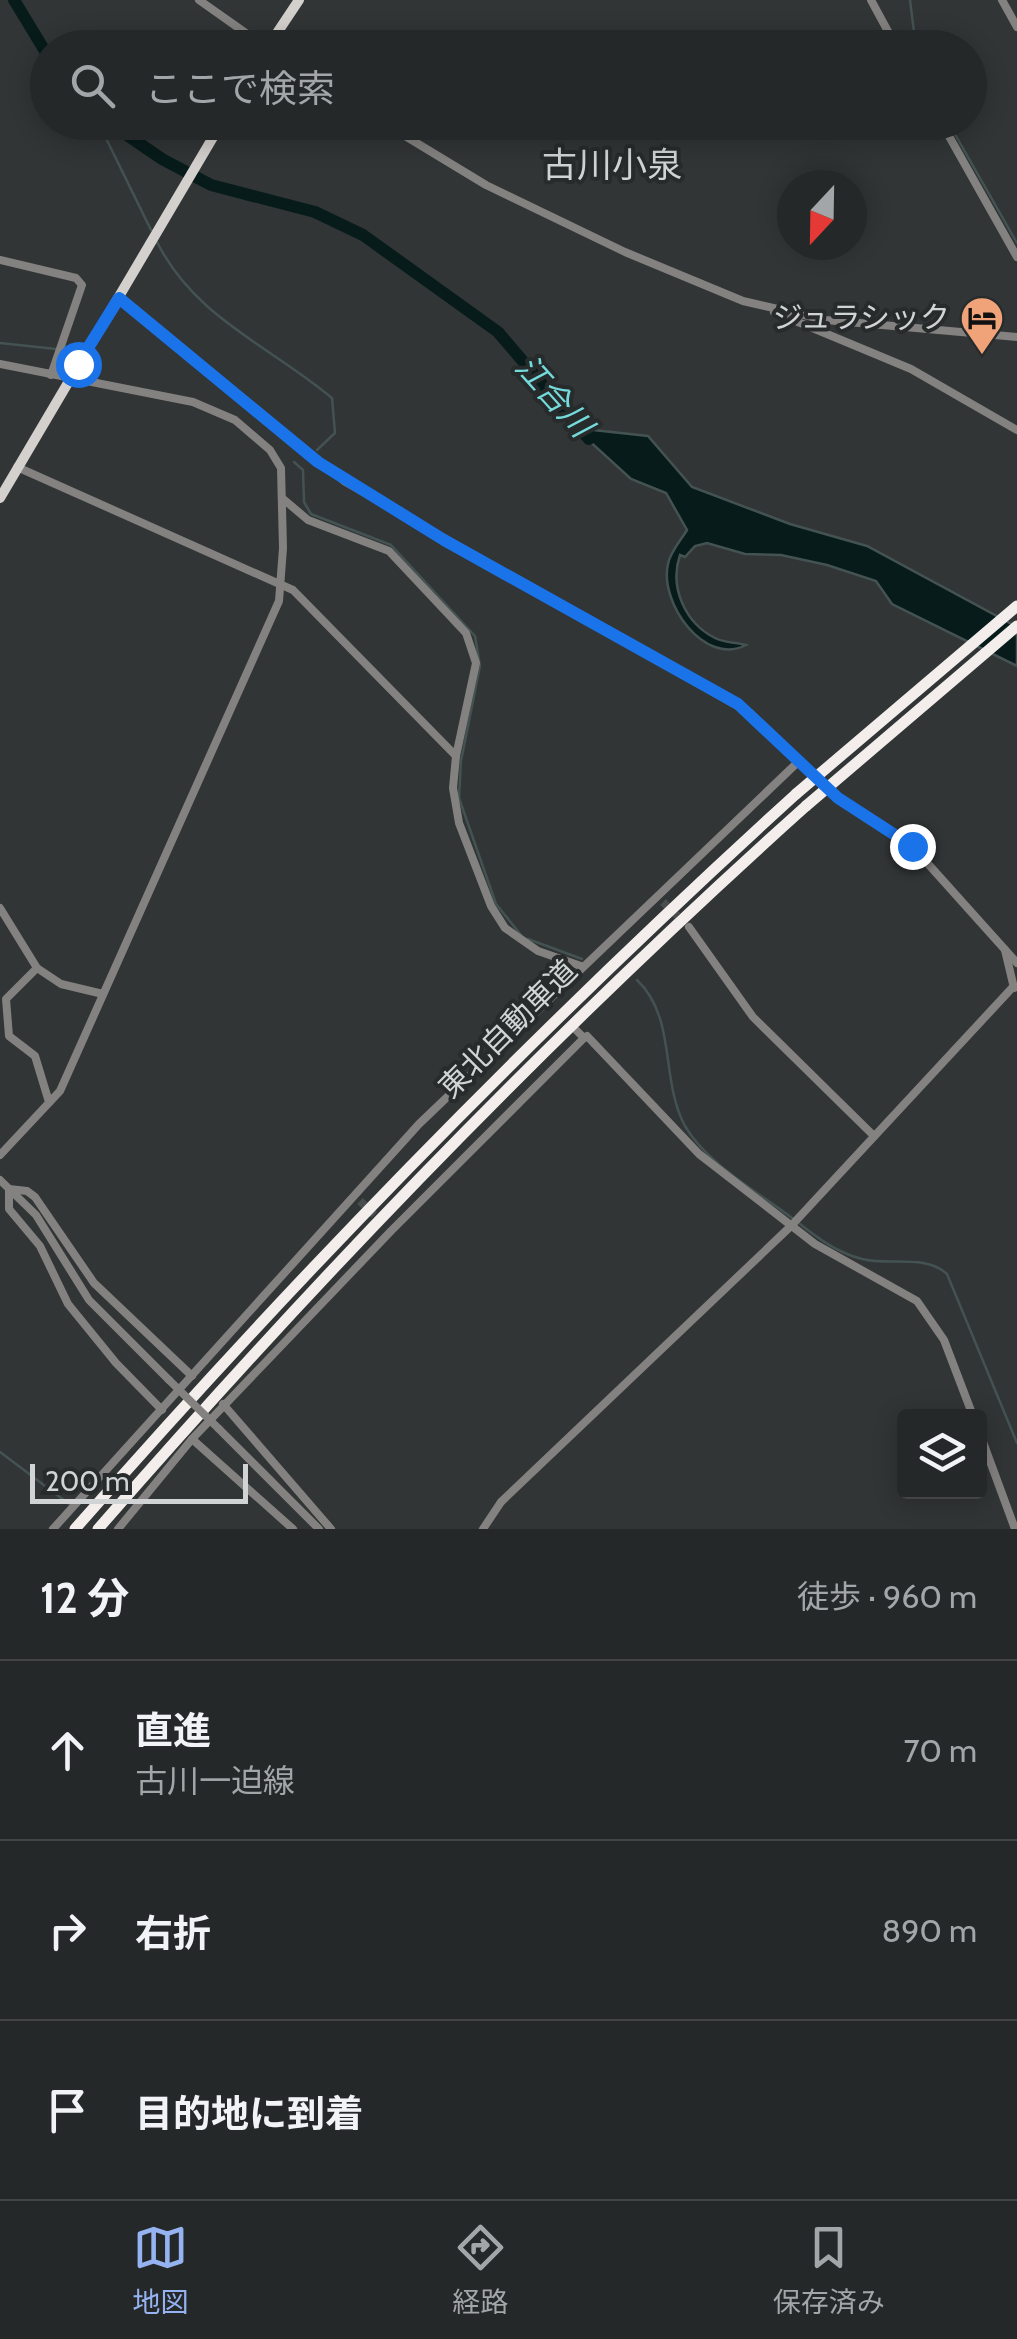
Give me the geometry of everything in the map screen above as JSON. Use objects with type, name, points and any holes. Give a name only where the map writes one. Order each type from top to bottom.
[{"type":"highway","name":"東北自動車道","points":[[75,1529],[278,1300],[594,980],[796,794],[1017,606]]},
{"type":"highway","name":"東北自動車道","points":[[98,1529],[291,1312],[486,1108],[633,964],[806,806],[1017,626]]},
{"type":"main road","points":[[279,30],[299,0]]},
{"type":"main road","points":[[0,498],[211,140]]},
{"type":"street","points":[[199,0],[242,30]]},
{"type":"street","points":[[871,0],[887,30]]},
{"type":"street","points":[[1002,0],[1017,27]]},
{"type":"street","points":[[412,140],[486,185],[625,252],[912,369],[1017,430]]},
{"type":"street","points":[[951,140],[1017,257]]},
{"type":"street","points":[[0,260],[76,278],[82,285],[51,375]]},
{"type":"street","points":[[120,296],[344,480],[586,622],[738,704],[838,798],[912,846],[1017,963]]},
{"type":"street","points":[[743,301],[826,320],[1017,336]]},
{"type":"street","points":[[0,364],[193,402],[226,414],[278,461],[282,498],[279,601],[60,1090],[0,1155]]},
{"type":"street","points":[[18,467],[281,583],[300,596],[456,756]]},
{"type":"street","points":[[282,498],[308,520],[389,551],[466,632],[476,663],[456,756],[453,788],[459,822],[498,918],[527,945],[581,966]]},
{"type":"street","points":[[53,1529],[357,1198],[581,966],[799,761]]},
{"type":"street","points":[[656,894],[663,902]]},
{"type":"street","points":[[0,908],[36,968],[61,984],[103,994]]},
{"type":"street","points":[[689,926],[753,1016],[874,1136]]},
{"type":"street","points":[[483,1529],[502,1502],[791,1226],[1014,989],[1005,950]]},
{"type":"street","points":[[36,968],[6,999],[3,1022],[14,1043],[37,1060],[49,1102]]},
{"type":"street","points":[[576,1030],[584,1038]]},
{"type":"street","points":[[118,1529],[223,1404],[387,1227],[587,1036],[699,1154],[791,1226],[916,1301],[944,1340],[970,1409]]},
{"type":"street","points":[[0,1180],[36,1214],[89,1300],[319,1529]]},
{"type":"street","points":[[9,1189],[27,1191],[35,1197],[94,1283],[192,1376]]},
{"type":"street","points":[[9,1189],[10,1209],[40,1246],[68,1304],[116,1363],[162,1410]]},
{"type":"street","points":[[223,1404],[331,1529]]},
{"type":"street","points":[[192,1440],[293,1529]]},
{"type":"street","points":[[987,1453],[1015,1529]]},
{"type":"water","points":[[575,428],[648,436],[692,487],[790,524],[867,546],[1017,627],[1017,666],[892,604],[876,581],[827,565],[781,555],[745,554],[707,543],[695,546],[685,557],[680,555],[677,579],[682,603],[704,631],[723,641],[746,645],[730,649],[700,639],[670,596],[668,564],[687,530],[666,493],[631,479]]},
{"type":"waterway","name":"江合川","points":[[14,0],[32,30]]},
{"type":"waterway","points":[[910,0],[914,30]]},
{"type":"waterway","points":[[107,140],[151,230]]},
{"type":"waterway","name":"江合川","points":[[134,140],[211,185],[315,212],[363,235],[498,332],[589,439]]},
{"type":"waterway","points":[[958,140],[1017,243]]},
{"type":"waterway","points":[[157,242],[173,268],[213,311],[332,398],[335,433],[317,450]]},
{"type":"waterway","points":[[0,343],[56,349]]},
{"type":"waterway","points":[[64,349],[81,353]]},
{"type":"waterway","points":[[294,462],[303,470],[304,502],[311,514],[391,545],[475,636],[480,666],[461,761],[459,798],[496,904],[521,935]]},
{"type":"waterway","points":[[528,939],[582,959]]},
{"type":"waterway","points":[[637,980],[658,1012],[677,1108],[685,1126],[706,1153],[792,1218]]},
{"type":"waterway","points":[[800,1224],[853,1256],[928,1264],[947,1274],[1017,1443]]},
{"type":"waterway","points":[[0,1452],[69,1504]]},
{"type":"tunnel","points":[[663,902],[685,923]]},
{"type":"tunnel","points":[[360,1201],[381,1221]]},
{"type":"place","name":"ジュラシック","points":[[982,356]]},
{"type":"district","name":"古川小泉","points":[[612,165]]},
{"type":"route","points":[[78,364],[119,298],[344,480],[602,631],[738,704],[838,798],[912,846]]}]
